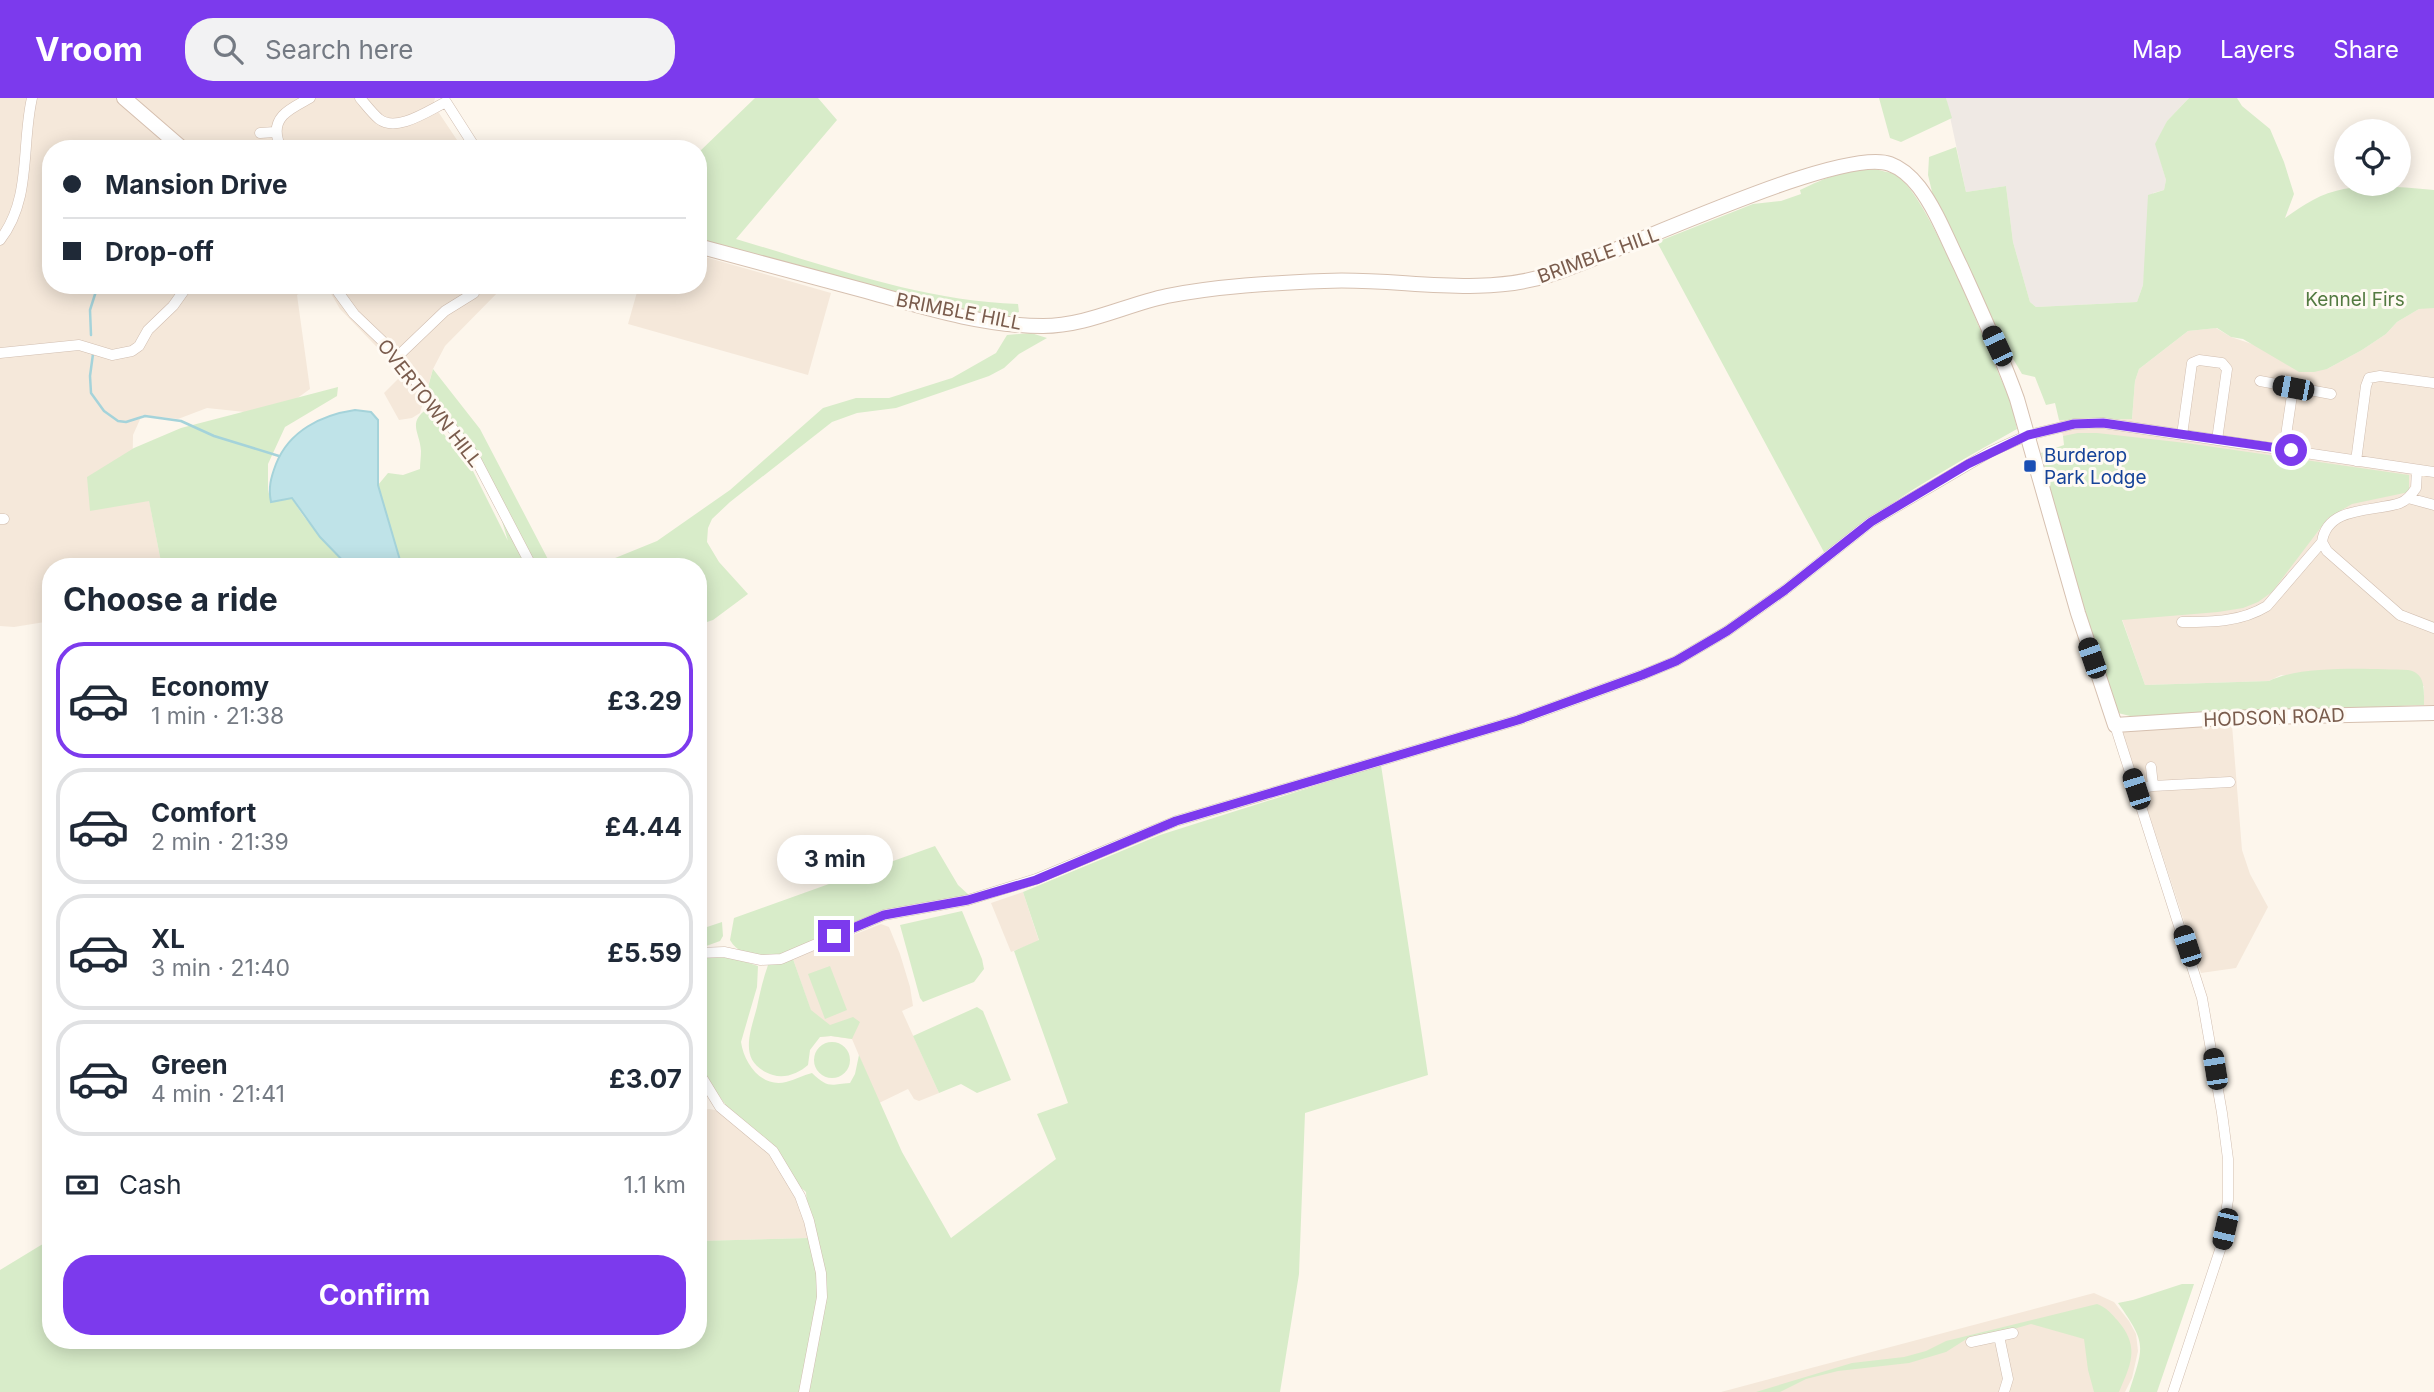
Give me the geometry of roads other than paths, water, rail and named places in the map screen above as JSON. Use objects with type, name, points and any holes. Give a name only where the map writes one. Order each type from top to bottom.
[{"type":"main road","points":[[124,98],[173,140]]},
{"type":"main road","name":"BRIMBLE HILL","points":[[707,248],[951,314],[1002,323],[1060,325],[1164,297],[1222,289],[1339,280],[1468,286],[1516,283],[1546,277],[1574,267],[1699,216],[1824,170],[1850,163],[1889,164],[1909,176],[1927,199],[1997,346],[2017,399],[2077,613],[2115,725]]},
{"type":"main road","name":"HODSON ROAD","points":[[2115,725],[2223,718],[2434,713]]},
{"type":"street","points":[[0,240],[18,205],[24,177],[32,98]]},
{"type":"street","points":[[260,133],[277,136],[278,120],[283,113],[310,98]]},
{"type":"street","points":[[360,98],[379,119],[392,124],[404,121],[445,100],[470,140]]},
{"type":"street","points":[[0,353],[79,345],[112,355],[132,351],[182,294]]},
{"type":"street","name":"OVERTOWN HILL","points":[[340,294],[354,314],[398,356],[478,462],[527,558]]},
{"type":"street","points":[[398,356],[444,310],[472,294]]},
{"type":"street","points":[[2182,435],[2192,363],[2199,360],[2222,363],[2227,369],[2217,440]]},
{"type":"street","points":[[2356,461],[2369,378],[2380,376],[2434,383]]},
{"type":"street","points":[[2260,381],[2331,394]]},
{"type":"street","points":[[2284,449],[2293,388]]},
{"type":"street","points":[[707,953],[724,952],[761,960],[780,959],[884,915],[959,902],[1036,880],[1176,821],[1518,720],[1642,675],[1676,661],[1727,631],[1785,590],[1871,522],[1901,503],[1990,452],[2028,435],[2074,424],[2103,423],[2417,471],[2434,471]]},
{"type":"street","points":[[2182,622],[2234,619],[2257,612],[2277,596],[2322,542],[2324,534],[2342,516],[2359,510],[2402,503],[2416,488],[2417,471]]},
{"type":"street","points":[[2408,498],[2434,505]]},
{"type":"street","points":[[2322,542],[2327,551],[2393,610],[2407,619],[2434,628]]},
{"type":"street","points":[[2115,725],[2204,1006],[2228,1159],[2228,1200],[2220,1250],[2173,1392]]},
{"type":"street","points":[[2151,767],[2152,786]]},
{"type":"street","points":[[2136,789],[2230,782]]},
{"type":"street","points":[[707,1086],[720,1107],[773,1151],[796,1189],[810,1222],[821,1273],[822,1297],[804,1392]]},
{"type":"street","points":[[1971,1342],[2013,1333]]},
{"type":"street","points":[[1999,1336],[2008,1379],[2004,1392]]},
{"type":"water","points":[[342,412],[371,412],[378,420],[378,485],[399,558],[340,558],[320,537],[292,498],[271,502],[273,473],[289,442],[308,426]]},
{"type":"waterway","points":[[91,335],[90,310],[95,294]]},
{"type":"waterway","points":[[93,354],[91,393],[104,411],[118,421],[126,422],[145,416],[181,421],[214,436],[279,456]]},
{"type":"place","name":"Burderop Park Lodge","points":[[2030,466]]},
{"type":"park label","name":"Kennel Firs","points":[[2355,299]]}]
